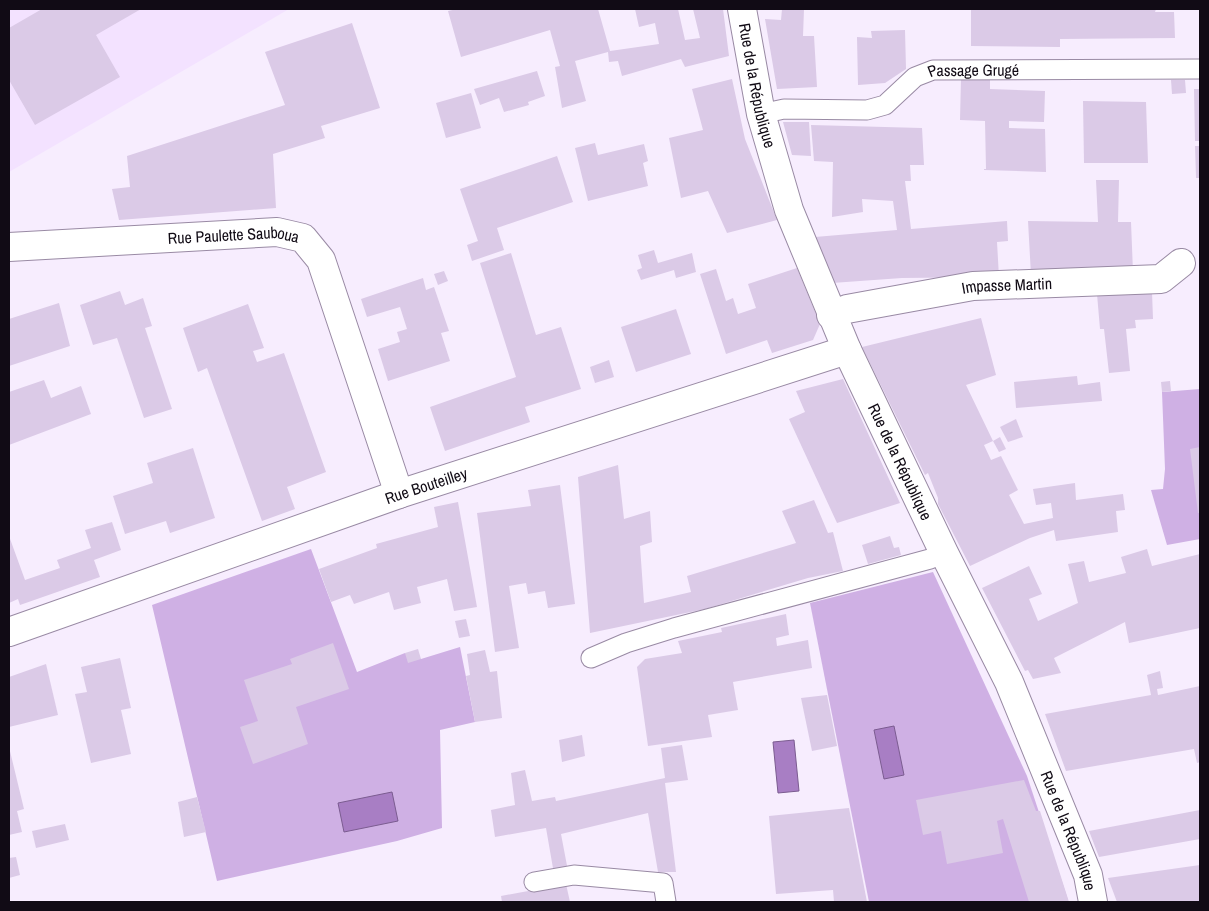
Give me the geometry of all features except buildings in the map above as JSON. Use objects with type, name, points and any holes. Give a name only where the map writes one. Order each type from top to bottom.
[{"type":"street","name":"Rue de la République","points":[[742,9],[760,114],[789,210],[831,315],[944,553],[1009,682],[1088,875],[1093,902]]},
{"type":"street","name":"Rue Paulette Sauboua","points":[[9,247],[277,232],[303,238],[321,260],[399,494]]},
{"type":"street","name":"Impasse Martin","points":[[831,315],[847,309],[973,286],[1161,279],[1180,263]]},
{"type":"street","name":"Rue Bouteilley","points":[[9,632],[399,494],[848,350]]},
{"type":"lane","name":"Passage Grugé","points":[[760,114],[784,109],[866,110],[885,104],[915,77],[933,70],[1200,69]]},
{"type":"lane","points":[[591,658],[626,643],[674,628],[930,560],[944,553]]},
{"type":"lane","points":[[534,882],[574,875],[663,883],[666,902]]},
{"type":"shaded area","points":[[9,9],[289,9],[9,172]]},
{"type":"shaded area","points":[[1200,389],[1200,539],[1167,545],[1151,490],[1163,489],[1165,469],[1162,392]]},
{"type":"shaded area","points":[[311,549],[357,672],[405,653],[421,659],[460,647],[475,722],[440,730],[442,828],[397,841],[217,881],[152,605]]},
{"type":"shaded area","points":[[933,572],[1027,776],[1068,900],[1034,902],[869,902],[810,603]]},
{"type":"shaded area","points":[[894,726],[904,775],[884,779],[874,730]]},
{"type":"shaded area","points":[[794,740],[799,791],[778,793],[773,742]]},
{"type":"shaded area","points":[[392,792],[398,821],[344,832],[338,803]]}]
